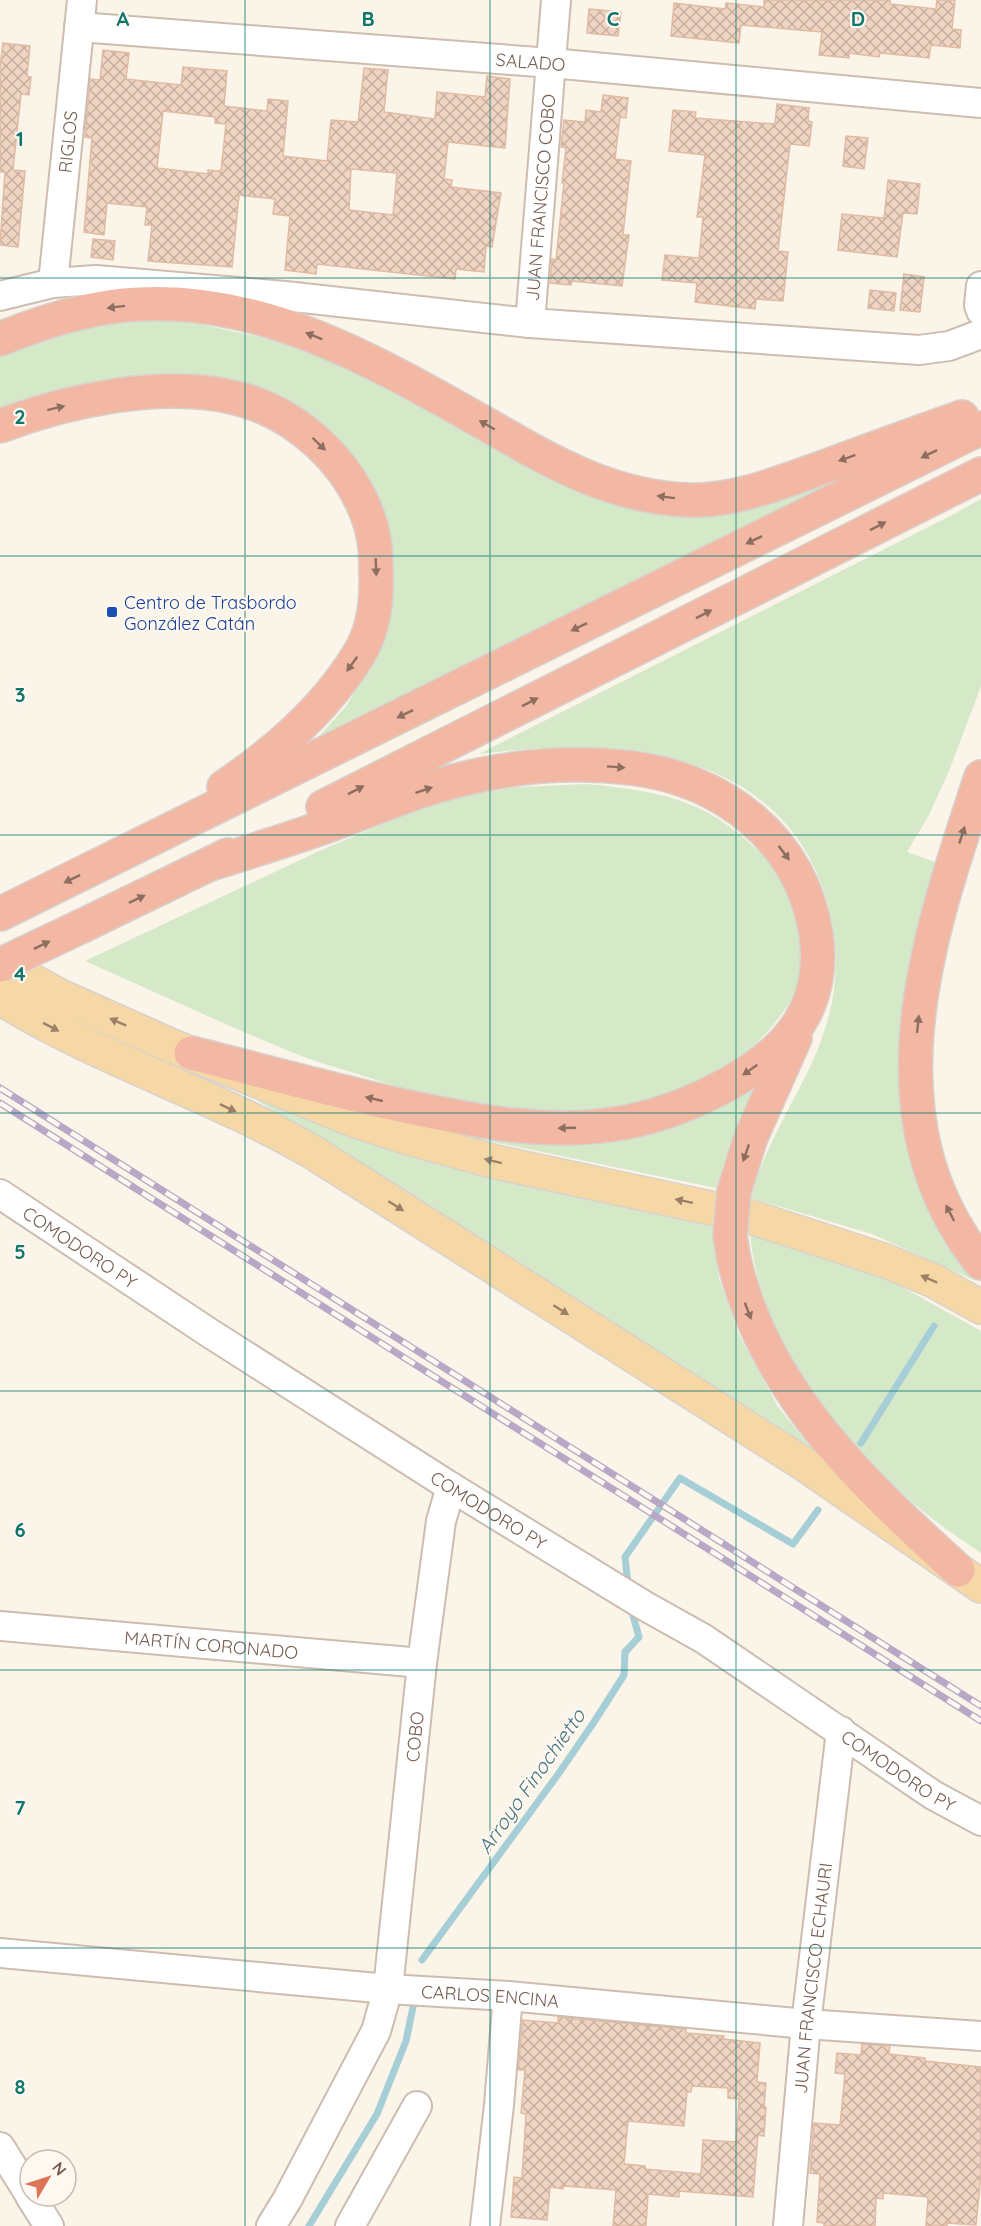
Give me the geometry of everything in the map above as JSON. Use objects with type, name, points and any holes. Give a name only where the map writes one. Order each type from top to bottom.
[{"type":"highway","points":[[0,339],[56,320],[102,308],[138,304],[174,304],[244,314],[307,332],[344,348],[413,383],[538,454],[589,479],[626,491],[690,500],[725,497],[762,489],[981,410]]},
{"type":"highway","points":[[0,426],[31,414],[92,399],[152,392],[193,393],[235,398],[272,410],[307,432],[330,454],[351,484],[371,525],[375,546],[375,610],[359,654],[307,720],[241,776],[142,844]]},
{"type":"highway","points":[[0,914],[981,428]]},
{"type":"highway","points":[[0,964],[210,864],[981,474]]},
{"type":"highway","points":[[210,864],[335,823],[429,788],[474,775],[548,766],[590,765],[632,768],[670,775],[705,788],[736,807],[762,828],[785,853],[802,882],[812,910],[819,953],[817,975],[810,1003],[752,1137],[734,1191],[730,1235],[740,1287],[751,1318],[768,1354],[789,1388],[824,1435],[866,1483],[970,1578]]},
{"type":"highway","points":[[981,777],[937,919],[921,999],[916,1043],[915,1083],[918,1122],[925,1155],[939,1192],[957,1227],[981,1263]]},
{"type":"highway","points":[[191,1053],[362,1097],[476,1122],[518,1127],[593,1127],[665,1113],[696,1101],[756,1066],[801,1022]]},
{"type":"main road","points":[[0,964],[60,996],[191,1053],[356,1120],[405,1137],[496,1162],[748,1216],[886,1261],[934,1281],[981,1307]]},
{"type":"main road","points":[[0,998],[74,1039],[264,1125],[304,1147],[801,1462],[970,1578]]},
{"type":"street","name":"JUAN FRANCISCO COBO","points":[[530,323],[556,0]]},
{"type":"street","name":"SALADO","points":[[80,13],[551,63],[981,103]]},
{"type":"street","name":"RIGLOS","points":[[53,283],[80,13]]},
{"type":"street","points":[[0,296],[53,283],[96,280],[285,296],[530,323],[919,350],[949,346],[981,334]]},
{"type":"street","points":[[981,286],[979,305],[981,311]]},
{"type":"street","name":"COMODORO PY","points":[[0,1194],[208,1332],[452,1487],[645,1606],[704,1639],[933,1796],[981,1821]]},
{"type":"street","name":"COBO","points":[[271,2226],[288,2200],[376,2031],[388,1989],[422,1663],[441,1521],[452,1487]]},
{"type":"street","name":"MARTÍN CORONADO","points":[[0,1626],[422,1663]]},
{"type":"street","name":"JUAN FRANCISCO ECHAURI","points":[[788,2226],[807,2024],[841,1731]]},
{"type":"street","name":"CARLOS ENCINA","points":[[0,1953],[388,1989],[508,1996],[807,2024],[981,2036]]},
{"type":"street","points":[[485,2226],[499,2105],[508,1996]]},
{"type":"street","points":[[350,2226],[417,2106]]},
{"type":"street","points":[[0,2147],[18,2176]]},
{"type":"street","points":[[38,2208],[49,2226]]},
{"type":"green space","points":[[169,320],[195,323],[333,353],[641,506],[883,459],[301,757],[347,705],[373,661],[380,521],[272,401],[0,413],[0,352],[76,330],[106,324]]},
{"type":"green space","points":[[981,499],[981,686],[949,771],[929,815],[907,852],[938,863],[922,929],[932,1205],[976,1281],[872,1234],[751,1198],[767,1152],[811,1065],[832,1003],[836,952],[831,918],[822,886],[798,839],[764,803],[724,777],[679,760],[630,751],[579,747],[479,754]]},
{"type":"green space","points":[[587,784],[657,794],[698,808],[717,818],[737,832],[770,862],[782,877],[791,896],[803,955],[801,976],[793,997],[761,1039],[737,1059],[682,1089],[622,1107],[561,1113],[513,1111],[442,1099],[304,1057],[85,961],[315,853],[424,806],[473,794],[518,787]]},
{"type":"green space","points":[[754,1090],[730,1143],[716,1188],[445,1132],[619,1138],[664,1129],[695,1118]]},
{"type":"green space","points":[[256,1100],[502,1179],[714,1227],[714,1249],[719,1278],[739,1335],[778,1407],[811,1447]]},
{"type":"green space","points":[[750,1233],[886,1278],[981,1331],[981,1553],[935,1521],[896,1488],[865,1458],[811,1391],[788,1355],[770,1316],[757,1276]]},
{"type":"building","points":[[764,0],[890,0],[890,4],[936,9],[937,0],[955,0],[952,29],[961,30],[960,48],[931,45],[929,58],[880,53],[879,57],[849,53],[849,58],[819,55],[822,32],[741,25],[739,43],[671,36],[674,3],[725,9],[726,3],[764,7]]},
{"type":"building","points":[[589,9],[621,12],[618,36],[587,33]]},
{"type":"building","points":[[3,43],[30,46],[27,76],[31,77],[29,95],[21,94],[13,170],[25,171],[18,247],[0,245],[5,172],[0,172],[0,66]]},
{"type":"building","points":[[103,50],[129,53],[126,79],[181,85],[183,67],[227,71],[224,106],[267,111],[268,99],[288,101],[283,156],[327,161],[331,120],[358,122],[364,68],[388,70],[384,112],[435,119],[437,92],[485,97],[487,76],[510,79],[505,148],[448,142],[444,179],[452,180],[451,187],[501,193],[492,247],[486,246],[484,272],[456,269],[455,279],[317,264],[316,274],[285,270],[290,216],[273,214],[275,199],[239,195],[232,267],[148,261],[152,225],[145,225],[147,207],[107,203],[104,235],[84,232],[92,138],[85,137],[90,79],[100,80]],"holes":[[[163,111],[215,117],[215,123],[226,124],[221,171],[208,170],[208,174],[157,168]],[[351,169],[397,173],[393,215],[349,210]]]},
{"type":"building","points":[[603,95],[628,98],[626,118],[620,117],[615,159],[631,161],[623,235],[629,235],[622,286],[572,281],[571,285],[550,283],[552,259],[556,260],[564,183],[562,183],[566,148],[561,147],[564,120],[585,122],[586,110],[601,112]]},
{"type":"building","points":[[777,104],[809,108],[808,121],[812,122],[809,146],[790,144],[778,251],[788,252],[783,301],[756,299],[755,309],[695,302],[697,283],[662,280],[665,255],[699,258],[703,217],[697,217],[705,155],[669,151],[673,110],[696,112],[695,118],[775,124]]},
{"type":"building","points":[[846,136],[868,138],[864,169],[843,166]]},
{"type":"building","points":[[888,180],[920,184],[917,214],[903,213],[897,257],[838,250],[842,214],[884,218]]},
{"type":"building","points":[[93,239],[115,241],[113,260],[91,257]]},
{"type":"building","points":[[904,274],[924,277],[920,312],[900,310]]},
{"type":"building","points":[[870,290],[896,293],[894,311],[868,308]]},
{"type":"building","points":[[558,2017],[686,2029],[686,2033],[724,2036],[723,2039],[760,2043],[757,2082],[766,2083],[764,2107],[766,2107],[764,2136],[758,2135],[753,2197],[679,2191],[679,2197],[648,2194],[646,2226],[613,2226],[616,2190],[550,2187],[547,2220],[511,2217],[514,2177],[522,2178],[526,2114],[521,2113],[525,2070],[518,2070],[523,2020],[558,2023]],"holes":[[[692,2086],[728,2088],[728,2098],[739,2099],[736,2142],[703,2140],[701,2174],[645,2169],[645,2166],[624,2164],[628,2121],[684,2126],[687,2092],[691,2092]]]},
{"type":"building","points":[[862,2044],[890,2046],[889,2054],[925,2058],[925,2061],[981,2067],[981,2176],[976,2225],[947,2223],[947,2226],[926,2226],[928,2197],[883,2193],[883,2199],[876,2198],[875,2226],[824,2226],[824,2223],[817,2222],[820,2174],[810,2173],[814,2123],[840,2125],[845,2074],[835,2073],[837,2053],[861,2055]]},
{"type":"waterway","name":"Arroyo Finochietto","points":[[861,1443],[934,1326]]},
{"type":"waterway","name":"Arroyo Finochietto","points":[[628,1585],[625,1557],[680,1478],[793,1544],[818,1510]]},
{"type":"waterway","name":"Arroyo Finochietto","points":[[422,1960],[559,1773],[624,1675],[625,1652],[639,1637],[632,1612]]},
{"type":"waterway","name":"Arroyo Finochietto","points":[[309,2226],[377,2114],[406,2041],[413,2007]]},
{"type":"railway","points":[[0,1088],[981,1706]]},
{"type":"railway","points":[[0,1103],[981,1721]]},
{"type":"place","name":"Centro de Trasbordo González Catán","points":[[112,612]]}]
